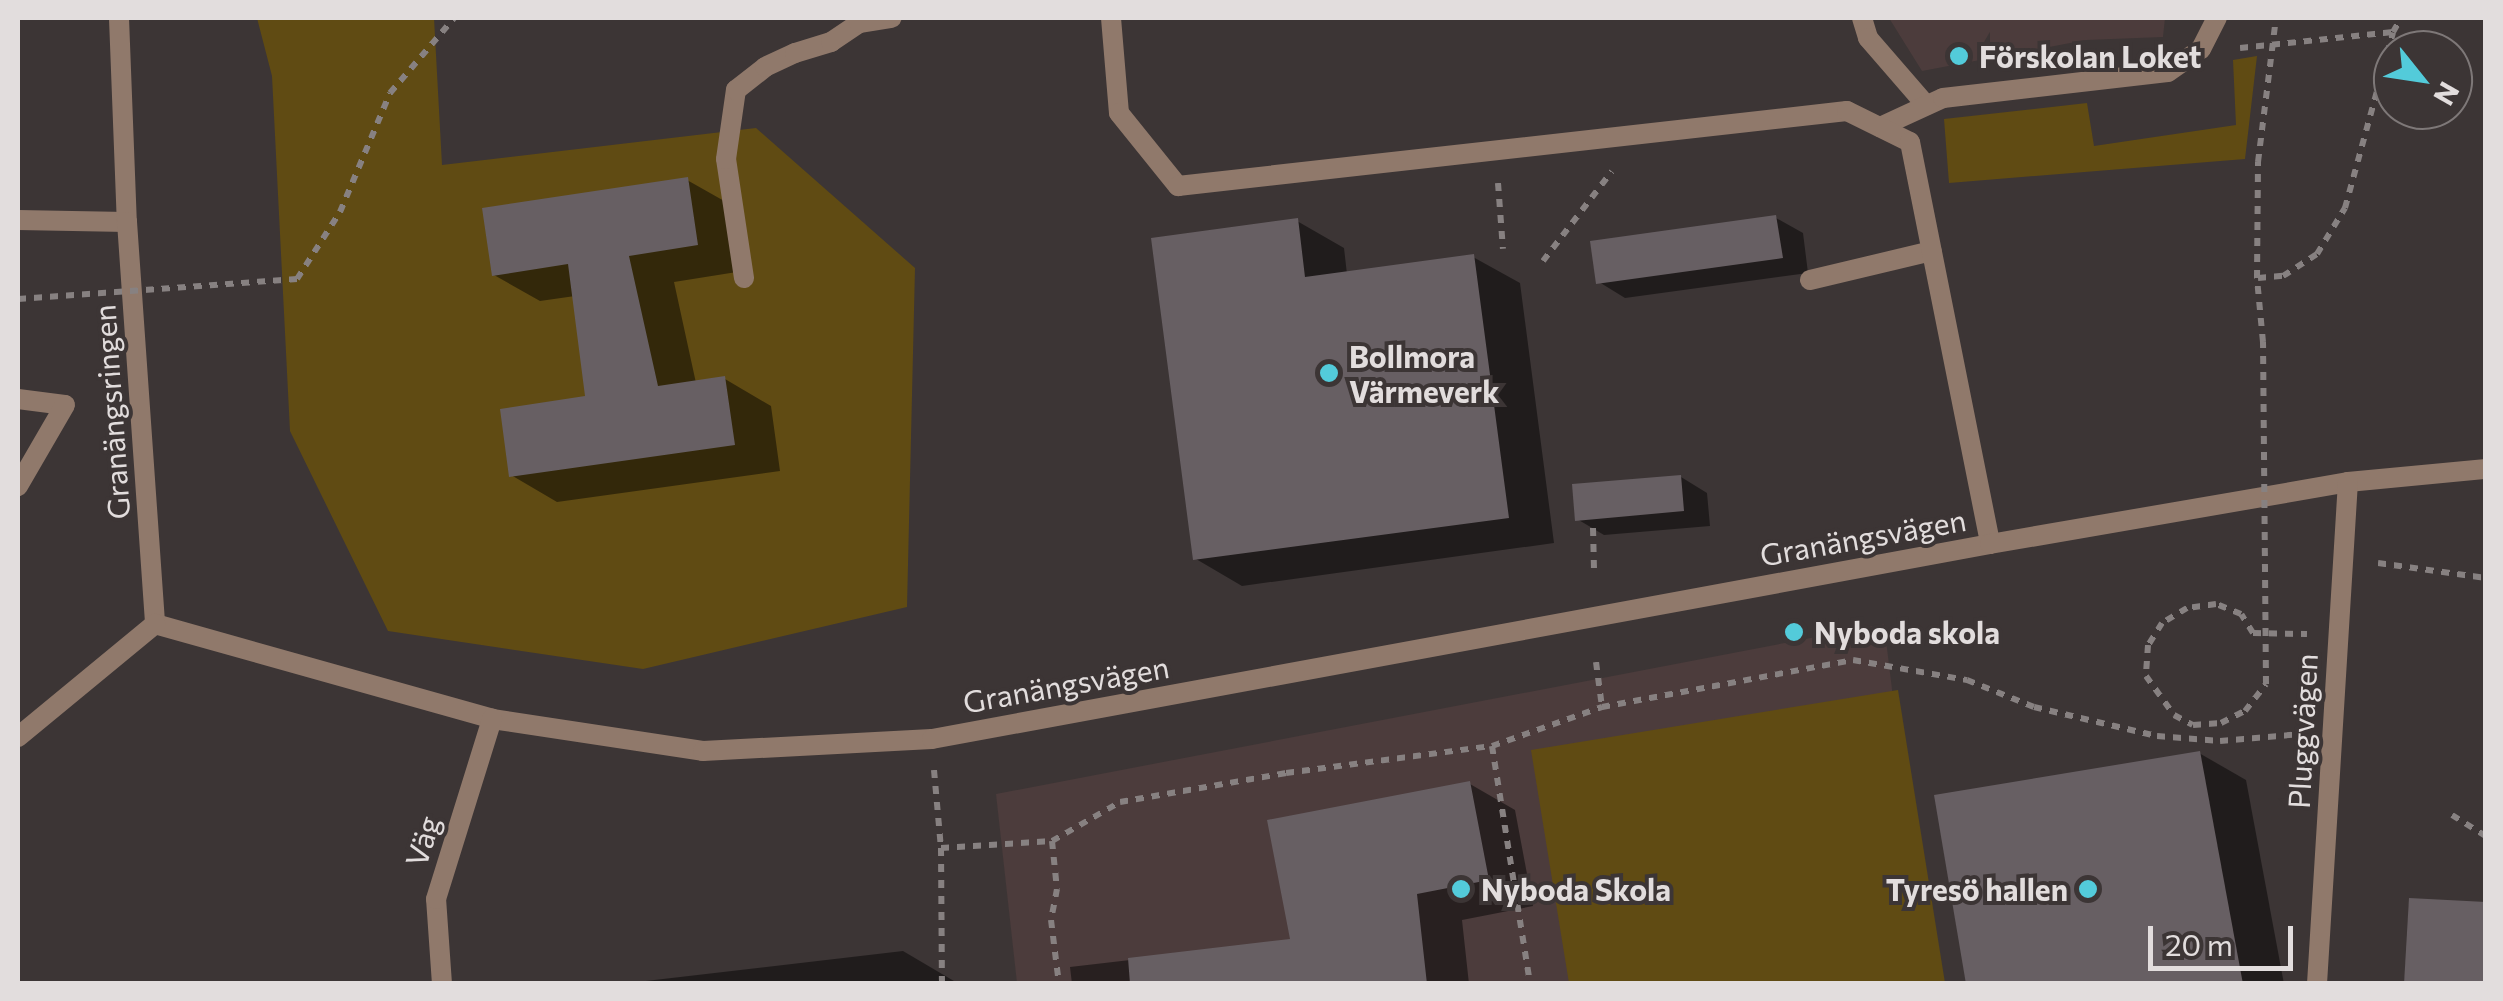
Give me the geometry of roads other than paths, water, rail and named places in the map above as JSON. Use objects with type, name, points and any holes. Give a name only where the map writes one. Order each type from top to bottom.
[{"type":"street","name":"Granängsringen","points":[[120,18],[127,222],[155,624]]},
{"type":"street","points":[[744,278],[726,159],[736,90],[765,67],[795,53],[831,42],[859,24],[892,18]]},
{"type":"street","name":"Granängsvägen","points":[[1112,18],[1119,113],[1178,186],[1847,111],[1910,142],[1990,544]]},
{"type":"street","points":[[1862,18],[1868,38],[1926,106]]},
{"type":"street","points":[[1880,127],[1943,98],[2168,72],[2201,49],[2217,18]]},
{"type":"street","points":[[18,220],[127,222]]},
{"type":"street","points":[[1810,280],[1932,251]]},
{"type":"street","points":[[18,399],[65,405],[18,486]]},
{"type":"street","name":"Granängsvägen","points":[[155,624],[492,719],[703,751],[932,739],[1990,544],[2348,482],[2486,468]]},
{"type":"street","name":"Pluggvägen","points":[[2317,984],[2348,482]]},
{"type":"street","points":[[18,737],[155,624]]},
{"type":"street","name":"Väg","points":[[442,984],[436,900],[492,719]]},
{"type":"place","name":"Förskolan Loket","points":[[1959,56]]},
{"type":"place","name":"Bollmora Värmeverk","points":[[1329,373]]},
{"type":"place","name":"Nyboda skola","points":[[1794,632]]},
{"type":"place","name":"Nyboda Skola","points":[[1461,889]]},
{"type":"place","name":"Tyresö hallen","points":[[2088,889]]}]
